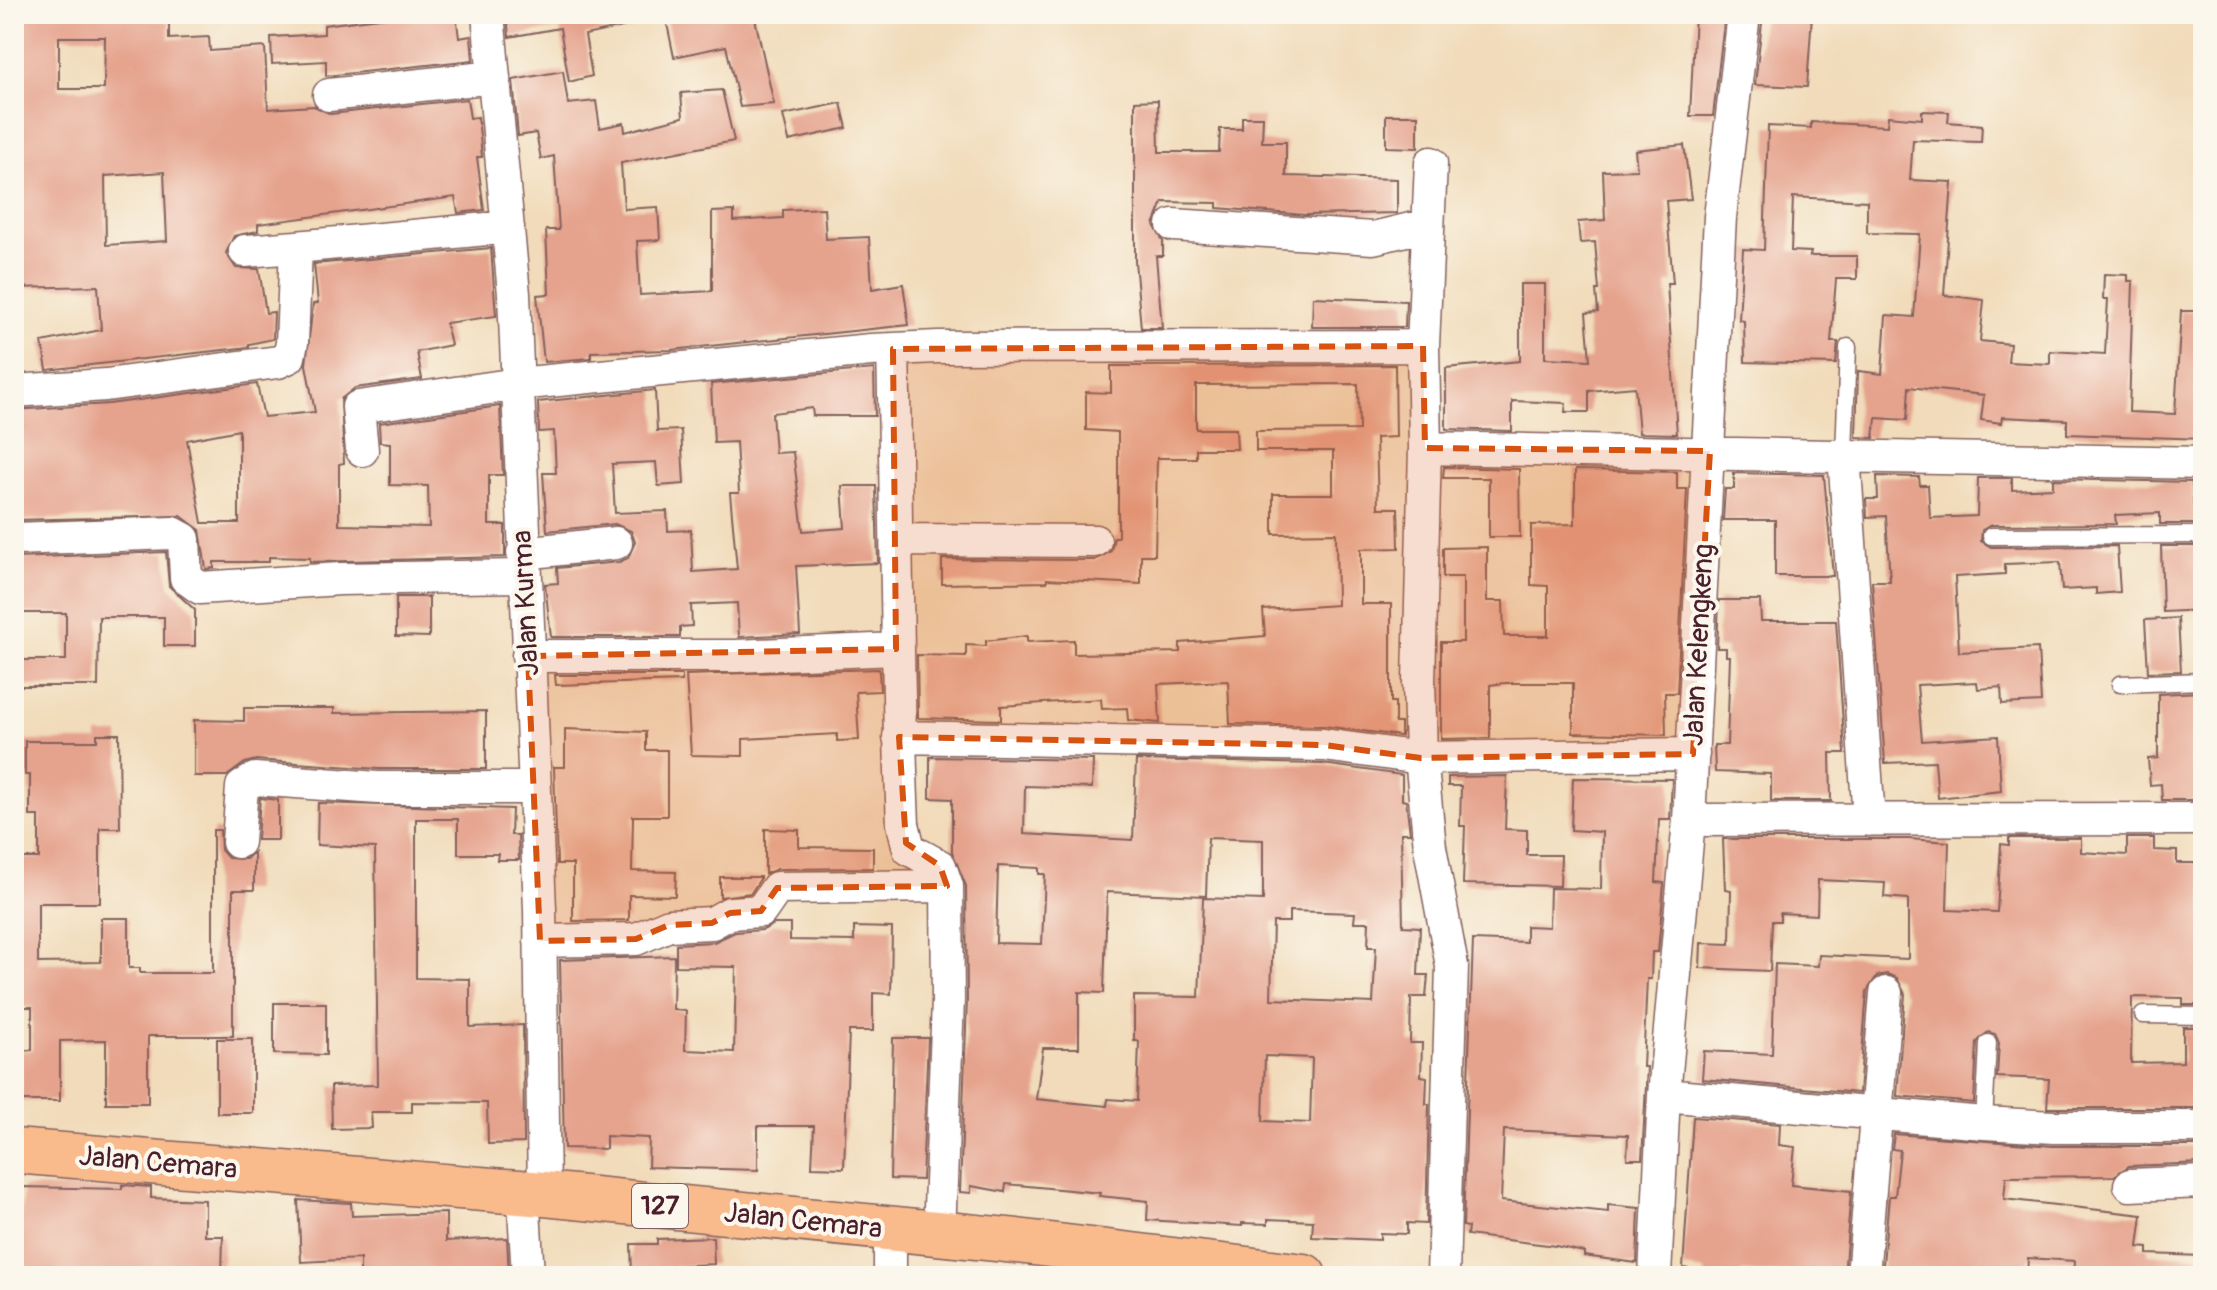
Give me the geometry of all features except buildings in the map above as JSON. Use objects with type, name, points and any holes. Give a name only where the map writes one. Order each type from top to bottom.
[{"type":"main road","name":"Jalan Cemara","points":[[14,1151],[534,1193],[939,1234],[1246,1273],[1304,1276]]},
{"type":"street","name":"Jalan Kurma","points":[[488,14],[508,227],[517,384],[540,941],[534,1193],[528,1276]]},
{"type":"street","name":"Jalan Kelengkeng","points":[[1655,1276],[1664,1095],[1689,820],[1720,217],[1744,14]]},
{"type":"street","points":[[329,95],[494,77]]},
{"type":"street","points":[[1431,163],[1423,346],[1425,448],[1421,758],[1430,847],[1452,966],[1443,1276]]},
{"type":"street","points":[[1173,225],[1373,238],[1427,225]]},
{"type":"street","points":[[245,251],[508,227]]},
{"type":"street","points":[[14,391],[106,385],[278,362],[289,357],[296,247]]},
{"type":"street","points":[[362,450],[358,407],[517,384],[893,349],[1423,346]]},
{"type":"street","points":[[893,349],[898,540],[896,649],[906,843],[915,855],[940,866],[947,886],[948,1000],[939,1234]]},
{"type":"street","points":[[1425,448],[1710,451],[2203,463]]},
{"type":"street","points":[[1844,454],[1869,820]]},
{"type":"street","points":[[14,539],[173,533],[184,539],[186,578],[200,588],[523,565],[616,543]]},
{"type":"street","points":[[898,540],[1095,541]]},
{"type":"street","points":[[528,656],[748,656],[896,649]]},
{"type":"street","points":[[899,737],[1324,745],[1421,758],[1693,754]]},
{"type":"street","points":[[238,842],[242,787],[255,779],[378,788],[534,788]]},
{"type":"street","points":[[1689,820],[2203,819]]},
{"type":"street","points":[[540,941],[636,939],[669,925],[712,923],[730,913],[761,911],[777,888],[947,886]]},
{"type":"street","points":[[1863,1276],[1886,993]]},
{"type":"street","points":[[1664,1095],[1984,1123],[2054,1127],[2203,1127]]},
{"type":"street","points":[[2130,1185],[2203,1182]]},
{"type":"street","points":[[890,1230],[890,1276]]},
{"type":"lane","points":[[1844,454],[1848,347]]},
{"type":"lane","points":[[1991,536],[2203,535]]},
{"type":"lane","points":[[2120,684],[2203,681]]},
{"type":"lane","points":[[2143,1015],[2203,1016]]},
{"type":"lane","points":[[1984,1123],[1988,1043]]},
{"type":"highlighted area","points":[[1423,346],[1425,448],[1710,451],[1693,754],[1421,758],[1324,745],[899,737],[906,843],[940,866],[947,886],[777,888],[761,911],[730,913],[712,923],[669,925],[636,939],[540,941],[528,656],[896,649],[893,349]]}]
